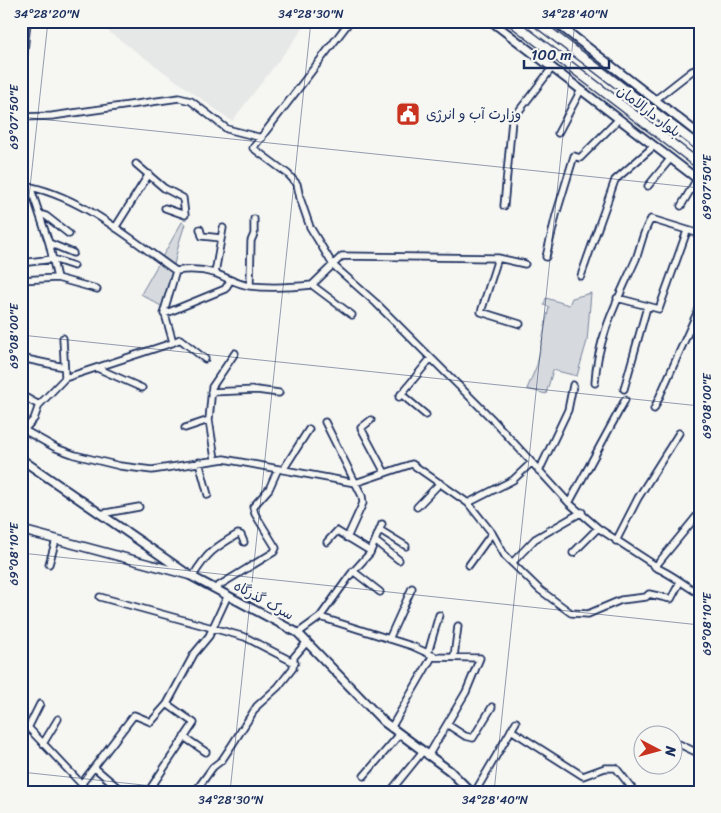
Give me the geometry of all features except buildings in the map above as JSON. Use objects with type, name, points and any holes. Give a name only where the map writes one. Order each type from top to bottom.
[{"type":"main road","name":"بلوار دارالامان","points":[[511,21],[700,165]]},
{"type":"main road","name":"بلوار دارالامان","points":[[535,21],[700,147]]},
{"type":"main road","points":[[21,530],[191,576]]},
{"type":"street","points":[[21,82],[27,21]]},
{"type":"street","points":[[350,21],[253,148],[288,174],[297,184],[310,226],[333,265],[376,303],[432,358],[504,431],[569,503],[616,541],[700,594]]},
{"type":"street","points":[[491,21],[699,180],[681,206]]},
{"type":"street","points":[[554,21],[700,134]]},
{"type":"street","points":[[504,206],[512,120],[552,68]]},
{"type":"street","points":[[655,100],[692,71],[700,68]]},
{"type":"street","points":[[558,133],[581,90]]},
{"type":"street","points":[[21,117],[52,116],[179,98],[191,102],[227,129],[262,138]]},
{"type":"street","points":[[546,257],[556,215],[574,156],[580,158],[619,119]]},
{"type":"street","points":[[581,276],[614,182],[654,146]]},
{"type":"street","points":[[648,186],[671,158]]},
{"type":"street","points":[[136,164],[172,194],[183,198],[185,215],[166,208]]},
{"type":"street","points":[[115,228],[149,174]]},
{"type":"street","points":[[21,185],[30,186],[63,198],[115,228],[176,271],[194,269],[215,273],[230,282],[250,286],[312,285],[352,315]]},
{"type":"street","points":[[30,186],[49,243],[57,278]]},
{"type":"street","points":[[40,214],[46,216],[69,234]]},
{"type":"street","points":[[250,286],[251,241],[254,234],[254,219]]},
{"type":"street","points":[[595,383],[604,334],[617,298],[636,258],[646,226],[651,219],[700,234]]},
{"type":"street","points":[[215,273],[223,228]]},
{"type":"street","points":[[200,230],[202,236],[221,238]]},
{"type":"street","points":[[617,298],[658,309],[662,305],[687,231]]},
{"type":"street","points":[[49,243],[73,253]]},
{"type":"street","points":[[312,285],[333,265],[337,258],[342,256],[498,258],[525,264]]},
{"type":"street","points":[[498,258],[481,312],[520,324]]},
{"type":"street","points":[[21,263],[53,259],[74,266]]},
{"type":"street","points":[[173,342],[164,314],[176,271]]},
{"type":"street","points":[[21,280],[57,278],[96,288]]},
{"type":"street","points":[[164,314],[226,289],[230,282]]},
{"type":"street","points":[[654,409],[700,306]]},
{"type":"street","points":[[624,389],[647,307]]},
{"type":"street","points":[[63,338],[65,378]]},
{"type":"street","points":[[205,359],[180,339],[120,362],[65,378],[39,405],[34,419],[23,432],[56,448],[120,466],[165,470],[215,459],[247,462],[355,483],[412,464],[468,503],[492,533],[505,556],[542,592],[571,613],[588,614],[621,600],[646,597],[650,594],[671,599],[680,582]]},
{"type":"street","points":[[215,459],[209,420],[212,386],[235,353]]},
{"type":"street","points":[[21,358],[64,367]]},
{"type":"street","points":[[426,415],[400,396],[432,358]]},
{"type":"street","points":[[97,368],[142,388]]},
{"type":"street","points":[[539,472],[568,410],[573,386]]},
{"type":"street","points":[[211,392],[257,390],[279,393]]},
{"type":"street","points":[[21,395],[39,405]]},
{"type":"street","points":[[569,503],[625,400]]},
{"type":"street","points":[[186,428],[209,420]]},
{"type":"street","points":[[371,420],[361,428],[385,472]]},
{"type":"street","points":[[325,422],[363,503],[347,538]]},
{"type":"street","points":[[215,588],[274,552],[276,548],[255,514],[253,507],[269,489],[309,429]]},
{"type":"street","points":[[616,541],[638,498],[678,433]]},
{"type":"street","name":"سرک گذرگاه","points":[[21,459],[191,576],[298,633],[391,728],[450,771],[471,792]]},
{"type":"street","points":[[198,462],[208,496]]},
{"type":"street","points":[[468,503],[513,480],[532,463]]},
{"type":"street","points":[[416,507],[440,484]]},
{"type":"street","points":[[100,514],[139,507]]},
{"type":"street","points":[[512,562],[535,540],[582,512]]},
{"type":"street","points":[[655,567],[700,512]]},
{"type":"street","points":[[298,633],[320,617],[370,551],[381,527],[406,546]]},
{"type":"street","points":[[573,553],[598,528]]},
{"type":"street","points":[[328,542],[336,532],[370,551]]},
{"type":"street","points":[[468,565],[492,533]]},
{"type":"street","points":[[191,576],[205,556],[214,548],[238,534],[241,535],[244,542]]},
{"type":"street","points":[[49,564],[56,540]]},
{"type":"street","points":[[375,541],[399,560]]},
{"type":"street","points":[[353,572],[380,592]]},
{"type":"street","points":[[389,638],[412,588]]},
{"type":"street","points":[[82,784],[134,715],[151,722],[167,704],[194,654],[209,636],[211,627],[228,595]]},
{"type":"street","points":[[100,597],[245,637],[295,663]]},
{"type":"street","points":[[428,653],[439,614]]},
{"type":"street","points":[[320,617],[389,638],[434,656],[480,658],[466,692],[448,725],[390,792]]},
{"type":"street","points":[[454,657],[458,626]]},
{"type":"street","points":[[195,792],[213,767],[222,760],[257,706],[278,687],[295,663],[297,652],[306,643]]},
{"type":"street","points":[[391,728],[418,685],[430,659],[434,656]]},
{"type":"street","points":[[29,726],[40,704]]},
{"type":"street","points":[[148,792],[194,723],[167,704]]},
{"type":"street","points":[[448,725],[465,736],[473,738],[492,707]]},
{"type":"street","points":[[44,742],[58,719]]},
{"type":"street","points":[[21,720],[29,726],[89,792]]},
{"type":"street","points":[[475,792],[516,722]]},
{"type":"street","points":[[511,730],[583,776],[605,768],[616,768],[635,792]]},
{"type":"street","points":[[364,776],[400,734]]},
{"type":"street","points":[[184,737],[206,752]]},
{"type":"street","points":[[684,746],[700,754]]},
{"type":"street","points":[[95,768],[123,792]]},
{"type":"street","points":[[21,784],[30,792]]},
{"type":"shaded area","points":[[94,21],[309,21],[232,121]]},
{"type":"shaded area","points":[[182,222],[185,224],[164,308],[141,294]]},
{"type":"shaded area","points":[[591,293],[587,341],[577,376],[553,370],[546,394],[527,389],[537,365],[549,307],[544,305],[546,298],[569,305],[572,298]]},
{"type":"place","name":"وزارت آب و انرژی","points":[[408,114]]}]
